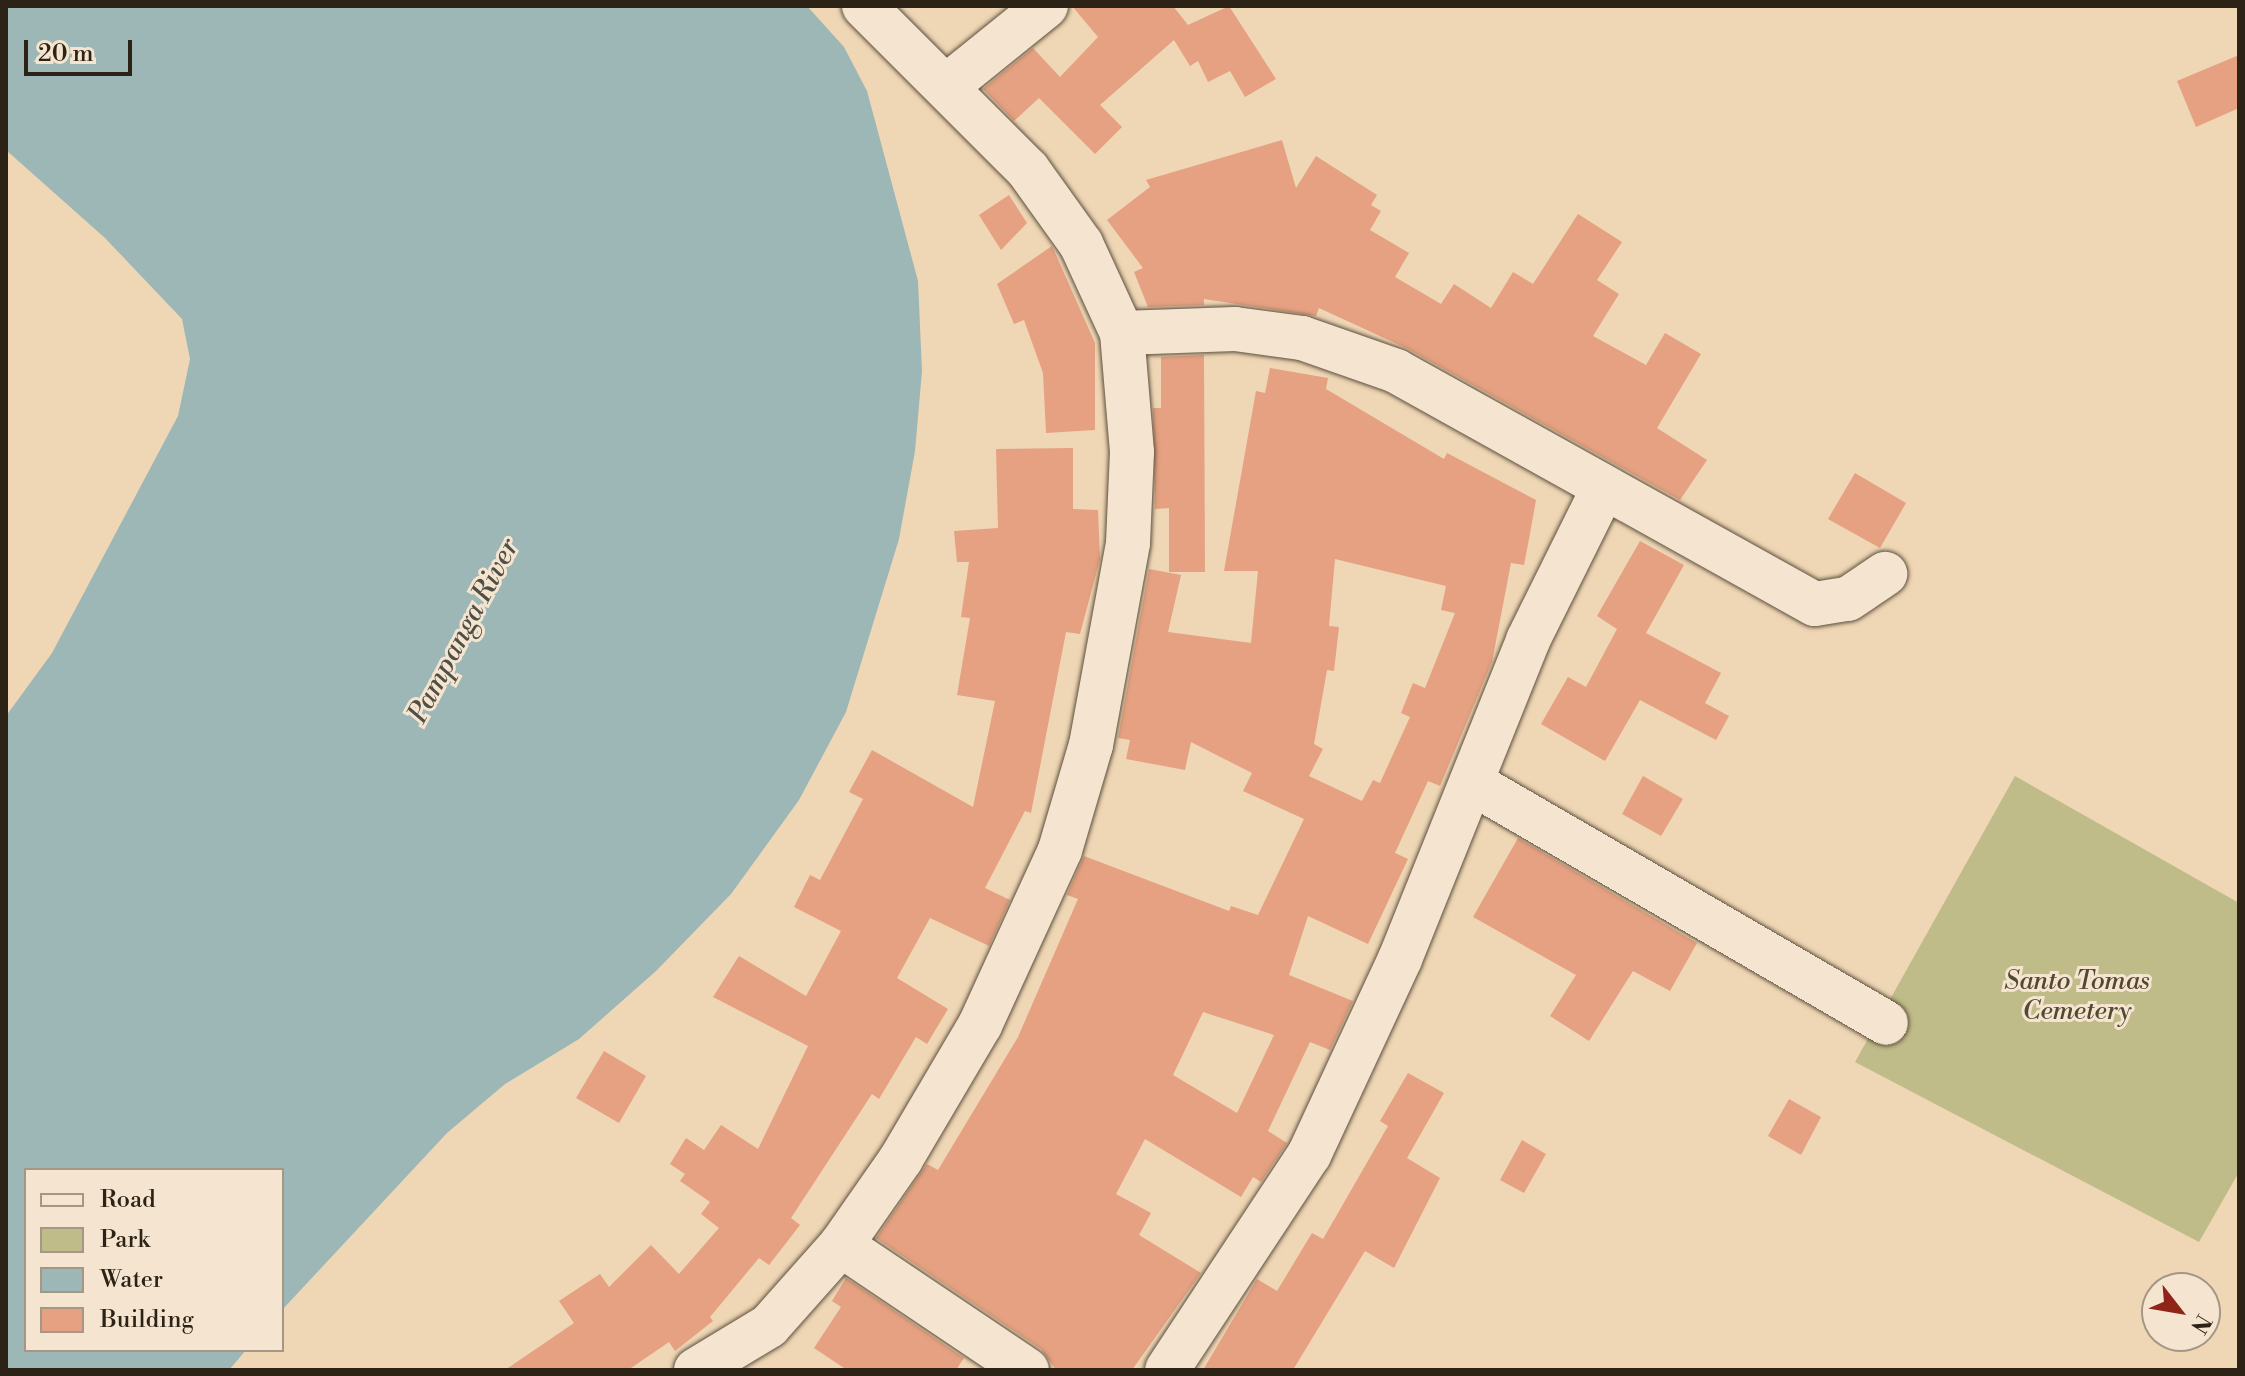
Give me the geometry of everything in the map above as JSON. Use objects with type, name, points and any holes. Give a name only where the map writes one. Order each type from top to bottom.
[{"type":"street","points":[[696,1370],[769,1326],[841,1245],[901,1159],[980,1025],[1060,850],[1091,745],[1128,543],[1132,436],[1122,333],[1057,206],[948,85],[864,6]]},
{"type":"street","points":[[948,85],[1046,6]]},
{"type":"street","points":[[1122,333],[1235,329],[1302,338],[1396,371],[1602,491],[1815,604],[1848,599],[1885,574]]},
{"type":"street","points":[[1167,1370],[1309,1155],[1474,784],[1528,640],[1602,491]]},
{"type":"street","points":[[1474,784],[1886,1023]]},
{"type":"street","points":[[841,1245],[1027,1370]]},
{"type":"green space","name":"Santo Tomas Cemetery","points":[[2015,776],[2239,903],[2239,1172],[2199,1242],[1855,1062]]},
{"type":"water","name":"Pampanga River","points":[[6,6],[807,6],[844,47],[867,91],[918,281],[922,371],[915,451],[899,539],[846,712],[799,800],[731,894],[656,971],[579,1039],[505,1084],[447,1133],[284,1308],[284,1168],[24,1168],[24,1352],[244,1352],[229,1370],[6,1370],[6,716],[52,653],[178,416],[190,359],[182,319],[105,238],[6,150]]},
{"type":"building","points":[[1072,6],[1173,6],[1188,25],[1229,6],[1276,79],[1245,97],[1230,71],[1208,82],[1198,61],[1190,66],[1174,40],[1100,105],[1122,127],[1095,154],[1039,98],[1014,121],[983,89],[1033,48],[1060,77],[1098,37]]},
{"type":"building","points":[[2239,55],[2239,108],[2196,127],[2177,81]]},
{"type":"building","points":[[1282,140],[1296,188],[1316,156],[1377,195],[1371,205],[1381,211],[1370,230],[1409,253],[1395,277],[1441,304],[1454,284],[1491,308],[1513,272],[1533,284],[1578,214],[1622,242],[1597,280],[1619,294],[1593,336],[1646,365],[1665,333],[1701,354],[1657,428],[1707,460],[1680,500],[1408,349],[1319,308],[1316,316],[1204,299],[1204,305],[1148,307],[1134,272],[1143,268],[1107,220],[1150,187],[1146,180]]},
{"type":"building","points":[[1009,195],[1027,223],[1001,250],[979,215]]},
{"type":"building","points":[[1052,246],[1095,343],[1095,430],[1046,433],[1043,373],[1024,320],[1014,324],[997,284]]},
{"type":"building","points":[[1204,355],[1205,572],[1169,572],[1169,508],[1155,509],[1153,408],[1161,408],[1161,357]]},
{"type":"building","points":[[1270,368],[1328,378],[1326,389],[1444,459],[1447,453],[1536,500],[1524,565],[1511,563],[1492,662],[1440,786],[1428,781],[1395,853],[1408,859],[1368,944],[1308,916],[1289,975],[1353,1001],[1330,1050],[1310,1042],[1268,1131],[1287,1143],[1261,1182],[1253,1177],[1241,1197],[1145,1139],[1116,1194],[1151,1213],[1139,1235],[1201,1273],[1132,1370],[1056,1370],[1041,1349],[876,1238],[927,1164],[938,1170],[1018,1037],[1078,899],[1067,895],[1084,856],[1229,911],[1231,906],[1258,915],[1304,819],[1243,791],[1252,773],[1191,742],[1185,770],[1126,759],[1130,740],[1118,738],[1149,569],[1181,575],[1168,632],[1251,643],[1258,571],[1224,571],[1256,391],[1265,393]],"holes":[[[1335,559],[1446,586],[1441,610],[1455,613],[1425,688],[1413,683],[1401,713],[1410,717],[1380,783],[1373,780],[1362,801],[1309,776],[1323,749],[1314,744],[1327,670],[1334,671],[1339,627],[1329,626]],[[1203,1012],[1274,1035],[1237,1113],[1173,1075]]]},
{"type":"building","points":[[1073,448],[1073,509],[1098,510],[1100,559],[1080,634],[1066,632],[1031,813],[1025,811],[985,888],[1010,900],[989,946],[930,918],[897,978],[948,1009],[927,1044],[916,1037],[879,1099],[872,1094],[791,1218],[800,1225],[769,1265],[759,1258],[710,1317],[713,1321],[675,1351],[669,1342],[628,1370],[505,1370],[574,1323],[559,1301],[600,1274],[609,1287],[651,1245],[679,1274],[719,1228],[701,1214],[710,1202],[680,1181],[685,1174],[670,1164],[686,1138],[704,1150],[721,1125],[758,1149],[808,1046],[713,997],[739,956],[806,996],[841,931],[794,907],[810,875],[820,880],[863,799],[849,792],[872,750],[973,807],[995,701],[957,695],[970,618],[961,617],[969,562],[957,562],[954,531],[998,528],[996,449]]},
{"type":"building","points":[[1855,473],[1906,503],[1880,548],[1828,519]]},
{"type":"building","points":[[1640,541],[1684,565],[1646,633],[1721,673],[1705,703],[1729,716],[1716,740],[1640,700],[1605,761],[1541,724],[1568,677],[1586,687],[1617,629],[1597,616]]},
{"type":"building","points":[[1643,776],[1683,799],[1661,836],[1622,814]]},
{"type":"building","points":[[1518,838],[1697,943],[1670,991],[1633,971],[1589,1041],[1550,1016],[1576,975],[1473,917]]},
{"type":"building","points":[[604,1051],[646,1076],[619,1123],[576,1098]]},
{"type":"building","points":[[1408,1073],[1444,1093],[1407,1158],[1440,1178],[1394,1268],[1365,1251],[1293,1370],[1203,1370],[1257,1279],[1277,1291],[1312,1233],[1323,1239],[1388,1126],[1380,1121]]},
{"type":"building","points":[[1789,1099],[1821,1117],[1801,1155],[1768,1136]]},
{"type":"building","points":[[1522,1140],[1546,1154],[1524,1193],[1500,1180]]},
{"type":"building","points":[[846,1278],[964,1358],[956,1370],[847,1370],[814,1348],[841,1307],[832,1301]]}]
